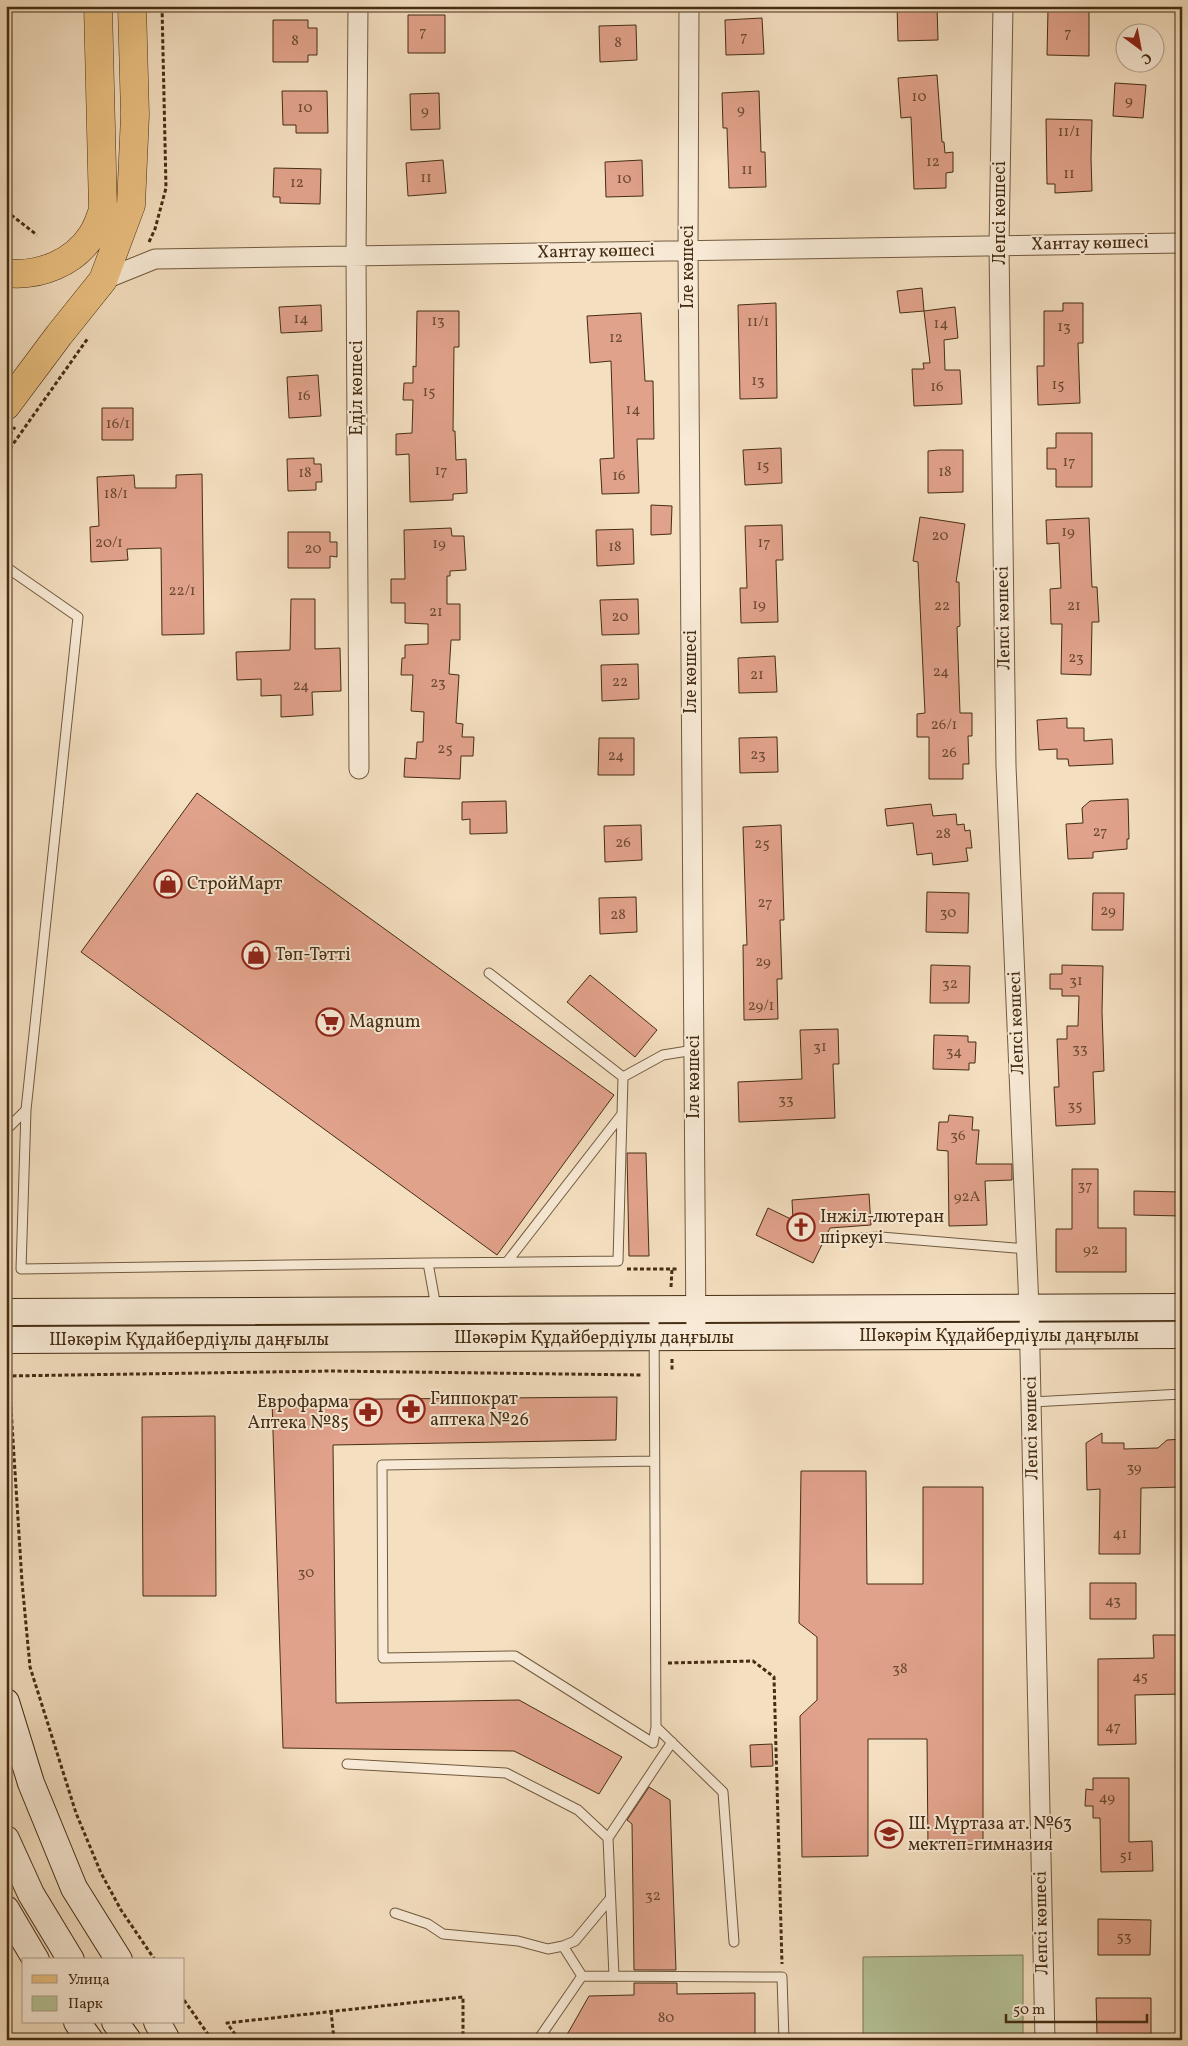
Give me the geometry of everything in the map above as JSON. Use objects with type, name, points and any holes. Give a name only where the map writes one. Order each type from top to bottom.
[{"type":"main road","points":[[6,273],[20,275],[48,270],[73,256],[92,236],[103,210],[98,6]]},
{"type":"main road","points":[[6,406],[103,280],[131,205],[135,115],[132,6]]},
{"type":"main road","name":"Шәкәрім Құдайбердіұлы даңғылы","points":[[6,1312],[1182,1307]]},
{"type":"main road","name":"Шәкәрім Құдайбердіұлы даңғылы","points":[[7,1349],[653,1338],[1182,1336]]},
{"type":"main road","points":[[6,1702],[31,1783],[74,1888],[118,1958]]},
{"type":"main road","points":[[6,1839],[31,1894],[69,1958]]},
{"type":"main road","points":[[6,1909],[35,1958]]},
{"type":"main road","points":[[78,2024],[90,2040]]},
{"type":"main road","points":[[116,2024],[128,2040]]},
{"type":"main road","points":[[158,2024],[167,2040]]},
{"type":"street","name":"Еділ көшесі","points":[[358,6],[356,256],[359,769]]},
{"type":"street","name":"Іле көшесі","points":[[689,6],[688,250],[696,1338]]},
{"type":"street","name":"Лепсі көшесі","points":[[1003,6],[999,246],[1006,766],[1030,1308],[1045,2040]]},
{"type":"street","name":"Хантау көшесі","points":[[103,280],[155,259],[1182,243]]},
{"type":"lane","points":[[6,567],[78,617],[26,1110],[21,1270],[618,1261],[623,1077]]},
{"type":"lane","points":[[489,973],[623,1077]]},
{"type":"lane","points":[[623,1077],[663,1056],[694,1050]]},
{"type":"lane","points":[[6,1130],[26,1110]]},
{"type":"lane","points":[[507,1262],[622,1113]]},
{"type":"lane","points":[[837,1239],[881,1237],[1027,1249]]},
{"type":"lane","points":[[428,1263],[436,1310]]},
{"type":"lane","points":[[654,1309],[656,1727],[653,1744],[515,1656],[383,1658],[382,1466],[654,1461]]},
{"type":"lane","points":[[1032,1402],[1182,1394]]},
{"type":"lane","points":[[656,1727],[723,1792],[734,1942]]},
{"type":"lane","points":[[614,1976],[608,1838],[672,1742]]},
{"type":"lane","points":[[348,1764],[506,1773],[578,1810],[608,1838]]},
{"type":"lane","points":[[396,1913],[428,1924],[443,1934],[518,1941],[548,1949],[575,1941],[610,1900]]},
{"type":"lane","points":[[563,1946],[582,1976]]},
{"type":"lane","points":[[582,1976],[782,1977],[784,2040]]},
{"type":"lane","points":[[538,2040],[582,1976]]},
{"type":"path","points":[[6,210],[37,235]]},
{"type":"path","points":[[7,1349],[22,1582],[30,1666],[76,1813],[101,1873],[121,1910],[154,1958]]},
{"type":"path","points":[[8,1376],[331,1371],[653,1376]]},
{"type":"path","points":[[656,1664],[753,1661],[774,1677],[782,1977]]},
{"type":"path","points":[[238,2040],[227,2023],[463,1997],[464,2040]]},
{"type":"path","points":[[185,2001],[212,2040]]},
{"type":"path","points":[[331,2012],[334,2040]]},
{"type":"green space","points":[[1023,1955],[1023,2040],[863,2040],[863,1957]]},
{"type":"building","points":[[897,6],[937,6],[938,40],[898,41]]},
{"type":"building","points":[[1048,9],[1089,10],[1089,56],[1047,55]]},
{"type":"building","points":[[408,15],[445,15],[445,53],[408,53]]},
{"type":"building","points":[[762,18],[764,54],[726,55],[725,20]]},
{"type":"building","points":[[273,20],[308,20],[308,28],[317,28],[317,55],[308,55],[308,62],[273,62]]},
{"type":"building","points":[[636,25],[637,60],[600,62],[599,26]]},
{"type":"building","points":[[937,75],[942,142],[944,142],[945,153],[953,152],[953,172],[946,173],[946,188],[914,189],[911,117],[901,118],[898,78]]},
{"type":"building","points":[[1115,83],[1146,85],[1143,118],[1113,116]]},
{"type":"building","points":[[282,91],[327,91],[328,133],[296,133],[296,125],[283,125]]},
{"type":"building","points":[[759,91],[761,152],[765,152],[766,187],[729,188],[727,128],[723,128],[722,93]]},
{"type":"building","points":[[439,93],[440,129],[411,130],[410,94]]},
{"type":"building","points":[[1046,119],[1092,120],[1092,191],[1055,193],[1055,184],[1047,184]]},
{"type":"building","points":[[443,160],[446,193],[408,196],[406,163]]},
{"type":"building","points":[[642,160],[643,196],[606,197],[605,162]]},
{"type":"building","points":[[274,168],[321,169],[320,204],[280,203],[280,197],[273,197]]},
{"type":"building","points":[[922,288],[924,311],[900,313],[897,291]]},
{"type":"building","points":[[776,303],[777,398],[740,399],[738,305]]},
{"type":"building","points":[[1063,303],[1083,303],[1083,343],[1078,343],[1080,403],[1038,405],[1037,366],[1044,366],[1044,311],[1063,311]]},
{"type":"building","points":[[321,305],[322,331],[281,333],[279,307]]},
{"type":"building","points":[[955,307],[958,338],[944,340],[945,370],[960,370],[962,404],[914,406],[912,369],[924,369],[923,363],[930,363],[924,311]]},
{"type":"building","points":[[417,311],[459,311],[459,347],[454,347],[453,431],[455,431],[456,460],[466,459],[467,493],[453,494],[453,500],[410,502],[409,454],[396,455],[396,434],[412,433],[413,400],[403,400],[404,383],[413,383],[413,366],[416,367]]},
{"type":"building","points":[[641,313],[645,381],[653,381],[654,439],[637,439],[639,493],[602,494],[600,459],[614,458],[611,361],[590,363],[587,316]]},
{"type":"building","points":[[318,375],[321,416],[289,418],[287,377]]},
{"type":"building","points":[[102,408],[133,408],[133,440],[102,440]]},
{"type":"building","points":[[1056,433],[1092,433],[1092,487],[1056,487],[1056,469],[1047,469],[1047,448],[1056,448]]},
{"type":"building","points":[[781,448],[782,483],[745,485],[743,450]]},
{"type":"building","points":[[963,450],[963,492],[928,493],[928,451]]},
{"type":"building","points":[[314,458],[314,464],[321,464],[322,482],[316,482],[316,490],[288,491],[287,459]]},
{"type":"building","points":[[202,474],[204,634],[162,635],[161,548],[127,549],[128,560],[91,562],[90,527],[99,526],[97,477],[134,475],[135,488],[176,488],[176,475]]},
{"type":"building","points":[[651,505],[672,506],[671,534],[651,535]]},
{"type":"building","points":[[920,517],[965,524],[956,582],[959,582],[960,626],[957,627],[960,713],[972,713],[972,736],[968,736],[969,764],[963,764],[963,779],[929,779],[929,737],[917,737],[917,714],[925,713],[918,562],[913,561]]},
{"type":"building","points":[[1089,518],[1092,587],[1097,587],[1099,622],[1092,622],[1091,675],[1061,674],[1062,624],[1051,624],[1050,589],[1061,588],[1059,543],[1047,544],[1046,520]]},
{"type":"building","points":[[782,525],[783,560],[776,560],[778,622],[741,623],[740,588],[747,588],[745,526]]},
{"type":"building","points":[[451,528],[452,536],[464,536],[466,570],[450,571],[450,576],[447,576],[447,604],[460,604],[460,640],[451,640],[449,674],[459,675],[456,723],[463,724],[462,737],[474,737],[473,756],[461,756],[460,779],[404,777],[405,758],[416,759],[417,742],[423,742],[424,712],[411,711],[413,675],[401,675],[402,658],[405,658],[405,645],[428,644],[428,624],[405,623],[405,603],[391,603],[391,579],[405,579],[404,530]]},
{"type":"building","points":[[633,529],[634,564],[597,566],[596,530]]},
{"type":"building","points":[[288,532],[330,532],[330,542],[337,542],[337,557],[330,556],[330,568],[288,568]]},
{"type":"building","points":[[291,599],[315,599],[315,649],[340,648],[341,691],[312,692],[313,715],[281,717],[281,695],[261,696],[261,679],[237,680],[236,652],[290,650]]},
{"type":"building","points":[[638,599],[639,634],[602,635],[600,600]]},
{"type":"building","points":[[775,656],[777,692],[739,693],[738,658]]},
{"type":"building","points":[[638,664],[639,699],[602,701],[601,665]]},
{"type":"building","points":[[1067,718],[1067,728],[1084,728],[1084,741],[1112,739],[1113,764],[1069,766],[1068,759],[1057,759],[1057,749],[1039,750],[1037,720]]},
{"type":"building","points":[[777,737],[778,772],[740,773],[739,738]]},
{"type":"building","points":[[599,738],[634,738],[634,775],[598,775]]},
{"type":"building","points":[[197,793],[614,1095],[497,1255],[81,952]]},
{"type":"building","points":[[1128,799],[1129,839],[1127,839],[1127,849],[1093,852],[1093,858],[1068,859],[1066,824],[1083,823],[1082,808],[1090,801]]},
{"type":"building","points":[[506,801],[507,833],[470,834],[470,819],[462,820],[462,802]]},
{"type":"building","points":[[931,804],[933,816],[956,814],[957,825],[964,824],[965,831],[970,830],[972,848],[966,848],[968,861],[933,865],[932,853],[917,855],[913,823],[887,826],[885,809]]},
{"type":"building","points":[[641,825],[642,860],[605,862],[604,826]]},
{"type":"building","points":[[781,825],[784,920],[780,920],[782,979],[777,979],[778,1019],[744,1020],[743,945],[747,945],[743,827]]},
{"type":"building","points":[[927,892],[969,893],[968,933],[926,932]]},
{"type":"building","points":[[1093,893],[1124,893],[1123,930],[1092,930]]},
{"type":"building","points":[[636,897],[637,932],[600,934],[599,898]]},
{"type":"building","points":[[931,965],[970,966],[969,1003],[930,1003]]},
{"type":"building","points":[[1062,965],[1103,966],[1104,1071],[1093,1072],[1095,1124],[1056,1126],[1054,1087],[1059,1087],[1057,1039],[1067,1039],[1067,1026],[1078,1026],[1079,996],[1062,996],[1062,989],[1050,989],[1050,974],[1062,974]]},
{"type":"building","points":[[590,975],[657,1030],[635,1057],[567,1002]]},
{"type":"building","points":[[838,1029],[839,1064],[833,1064],[835,1118],[739,1122],[738,1082],[802,1079],[800,1030]]},
{"type":"building","points":[[934,1035],[968,1036],[968,1042],[976,1042],[975,1063],[969,1063],[969,1070],[933,1069]]},
{"type":"building","points":[[949,1115],[973,1117],[972,1130],[979,1130],[976,1164],[1012,1164],[1012,1180],[985,1181],[987,1225],[949,1226],[948,1151],[937,1150],[939,1122],[948,1122]]},
{"type":"building","points":[[627,1153],[646,1153],[649,1256],[629,1256]]},
{"type":"building","points":[[1072,1169],[1098,1169],[1098,1228],[1126,1228],[1126,1272],[1056,1272],[1056,1229],[1072,1229]]},
{"type":"building","points":[[1134,1191],[1182,1192],[1182,1216],[1134,1215]]},
{"type":"building","name":"Інжіл-лютеран шіркеуі","points":[[869,1194],[871,1225],[830,1228],[813,1263],[756,1235],[768,1208],[793,1220],[792,1200]]},
{"type":"building","points":[[617,1397],[616,1440],[333,1445],[336,1703],[519,1700],[622,1757],[599,1794],[514,1751],[283,1748],[272,1400]]},
{"type":"building","points":[[215,1416],[216,1596],[143,1596],[142,1417]]},
{"type":"building","points":[[1102,1433],[1102,1443],[1124,1443],[1124,1449],[1158,1448],[1167,1440],[1182,1439],[1182,1487],[1141,1488],[1140,1554],[1099,1554],[1100,1489],[1087,1490],[1086,1443]]},
{"type":"building","points":[[801,1471],[866,1471],[867,1584],[923,1584],[923,1487],[983,1487],[983,1849],[928,1849],[927,1739],[868,1739],[868,1856],[802,1857],[800,1716],[817,1700],[817,1637],[799,1623]]},
{"type":"building","points":[[1090,1583],[1136,1583],[1136,1619],[1090,1619]]},
{"type":"building","points":[[1153,1635],[1182,1635],[1182,1694],[1135,1695],[1136,1744],[1098,1745],[1098,1659],[1154,1658]]},
{"type":"building","points":[[772,1744],[773,1766],[751,1767],[750,1745]]},
{"type":"building","points":[[1093,1778],[1129,1778],[1129,1842],[1152,1841],[1153,1871],[1101,1872],[1100,1818],[1093,1818],[1093,1806],[1085,1806],[1086,1789],[1093,1790]]},
{"type":"building","points":[[649,1787],[670,1800],[676,1970],[634,1970],[632,1824],[627,1820]]},
{"type":"building","points":[[1098,1919],[1151,1920],[1150,1955],[1098,1955]]},
{"type":"building","points":[[634,1983],[677,1983],[677,1994],[755,1993],[755,2039],[564,2040],[589,1996],[634,1995]]},
{"type":"building","points":[[1096,1998],[1151,1998],[1151,2034],[1097,2035]]},
{"type":"place","name":"СтройМарт","points":[[168,884]]},
{"type":"place","name":"Тәп-Тәтті","points":[[256,955]]},
{"type":"place","name":"Magnum","points":[[330,1022]]},
{"type":"place","name":"Інжіл-лютеран шіркеуі","points":[[801,1227]]},
{"type":"place","name":"Гиппократ аптека №26","points":[[411,1409]]},
{"type":"place","name":"Еврофарма Аптека №85","points":[[368,1412]]},
{"type":"place","name":"Ш. Мұртаза ат. №63 мектеп-гимназия","points":[[889,1834]]}]
